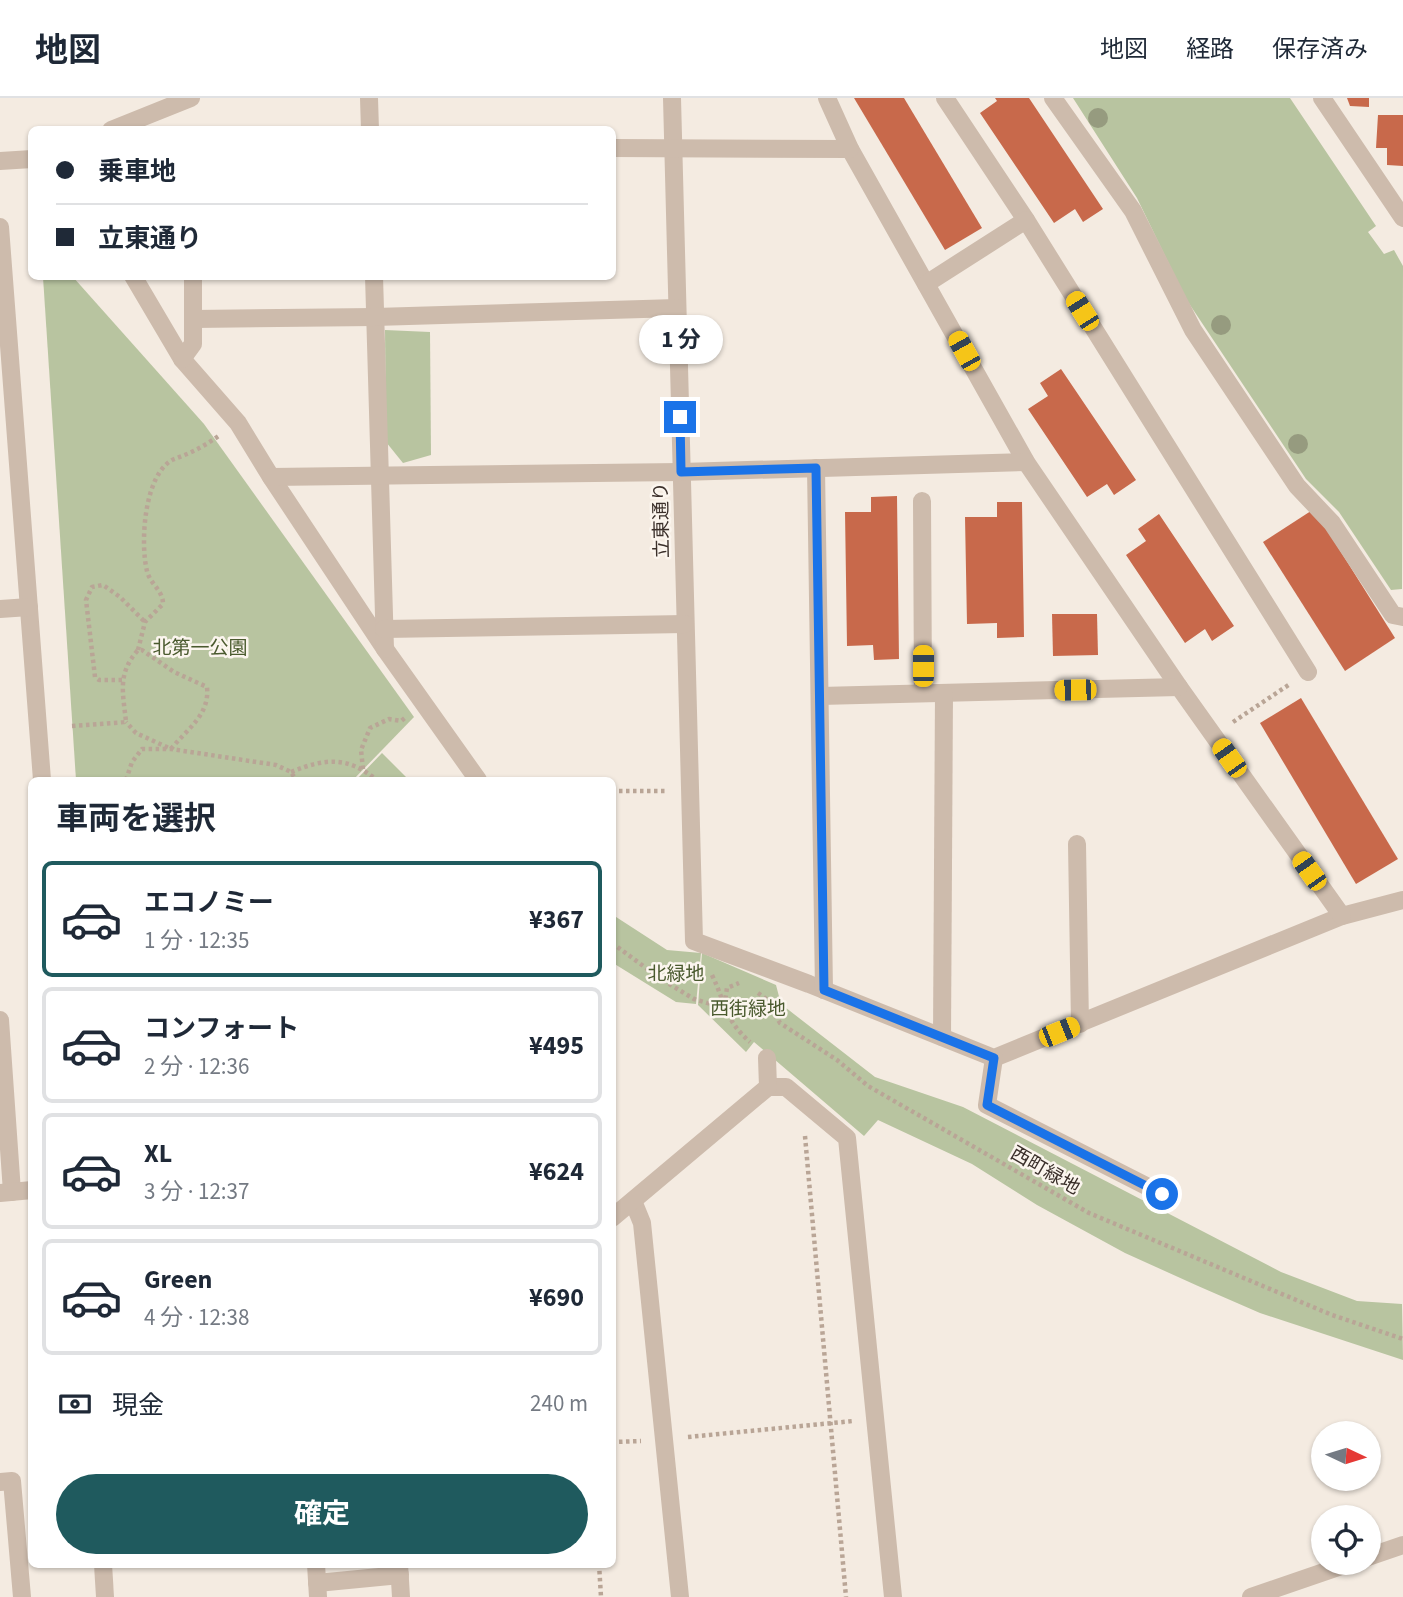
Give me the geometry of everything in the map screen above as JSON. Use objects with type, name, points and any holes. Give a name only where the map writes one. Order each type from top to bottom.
[{"type":"street","points":[[121,126],[191,98]]},
{"type":"street","points":[[369,98],[370,126]]},
{"type":"street","name":"立東通り","points":[[672,98],[694,941]]},
{"type":"street","points":[[827,98],[850,149],[1026,462],[1179,687],[1342,916]]},
{"type":"street","points":[[968,98],[948,103],[1026,220],[1308,672]]},
{"type":"street","points":[[1053,98],[1133,211],[1193,330],[1282,464],[1297,486],[1332,523],[1393,615],[1403,617]]},
{"type":"street","points":[[1322,98],[1403,218]]},
{"type":"street","points":[[616,148],[673,146],[850,149]]},
{"type":"street","points":[[0,161],[28,159]]},
{"type":"street","points":[[926,284],[1026,220]]},
{"type":"street","points":[[0,227],[2,285],[42,777]]},
{"type":"street","points":[[135,280],[182,359],[238,423],[386,649],[476,777]]},
{"type":"street","points":[[182,359],[193,344],[193,280]]},
{"type":"street","points":[[374,280],[378,476],[386,649]]},
{"type":"street","points":[[194,319],[375,317],[677,308]]},
{"type":"street","points":[[271,477],[681,472],[1026,462]]},
{"type":"street","points":[[816,468],[824,990]]},
{"type":"street","points":[[922,501],[923,693]]},
{"type":"street","points":[[0,609],[29,607]]},
{"type":"street","points":[[384,629],[685,624]]},
{"type":"street","points":[[820,696],[1179,687]]},
{"type":"street","points":[[942,1037],[944,693]]},
{"type":"street","points":[[1076,844],[1080,1024]]},
{"type":"street","points":[[694,941],[994,1058],[1342,916],[1403,900]]},
{"type":"street","points":[[0,1020],[6,1192],[28,1190]]},
{"type":"street","points":[[767,1058],[768,1087]]},
{"type":"street","points":[[994,1058],[987,1105],[1162,1194]]},
{"type":"street","points":[[616,1215],[768,1087],[786,1087],[846,1138],[892,1597]]},
{"type":"street","points":[[633,1201],[642,1223],[680,1597]]},
{"type":"street","points":[[0,1482],[12,1481],[22,1597]]},
{"type":"street","points":[[1381,1552],[1403,1545]]},
{"type":"street","points":[[103,1568],[105,1597]]},
{"type":"street","points":[[316,1568],[318,1590],[399,1570],[401,1597]]},
{"type":"street","points":[[1251,1597],[1315,1575]]},
{"type":"path","points":[[171,749],[136,733],[126,722],[122,680],[128,662],[138,650],[145,622],[163,604],[163,596],[148,575],[144,552],[146,510],[158,477],[170,461],[190,453],[238,423]]},
{"type":"path","points":[[122,680],[99,680],[95,677],[86,600],[92,587],[103,585],[120,597],[145,622]]},
{"type":"path","points":[[138,650],[142,649],[174,672],[207,687],[206,706],[201,717],[171,749]]},
{"type":"path","points":[[1213,735],[1308,672]]},
{"type":"path","points":[[363,769],[361,750],[370,728],[390,719],[401,721],[424,704]]},
{"type":"path","points":[[72,726],[126,722]]},
{"type":"path","points":[[127,777],[132,762],[142,749],[171,749],[276,765],[291,772],[294,777]]},
{"type":"path","points":[[291,772],[312,764],[334,761],[363,769],[373,777]]},
{"type":"path","points":[[616,791],[690,791]]},
{"type":"path","points":[[694,941],[715,979],[724,1009],[739,1032],[767,1058]]},
{"type":"path","points":[[616,946],[694,999],[724,1009]]},
{"type":"path","name":"西町緑地","points":[[724,1009],[727,988],[741,982],[765,998],[780,1023],[837,1060],[868,1086],[1089,1213],[1332,1315],[1403,1339]]},
{"type":"path","points":[[822,1117],[805,1136],[846,1597]]},
{"type":"path","points":[[616,1443],[875,1418]]},
{"type":"path","points":[[599,1568],[601,1597]]},
{"type":"green space","points":[[1073,98],[1290,98],[1376,226],[1368,232],[1384,254],[1394,250],[1403,266],[1402,589],[1391,590],[1339,512],[1306,479],[1186,299],[1137,198]]},
{"type":"green space","name":"北第一公園","points":[[43,280],[76,280],[204,424],[414,717],[356,777],[76,777]]},
{"type":"green space","points":[[385,330],[430,332],[431,455],[403,463],[386,442]]},
{"type":"green space","points":[[382,753],[406,777],[359,777]]},
{"type":"green space","name":"北緑地","points":[[616,917],[667,950],[701,953],[696,1004],[676,1002],[616,965]]},
{"type":"green space","name":"西街緑地","points":[[702,953],[776,985],[781,1004],[875,1077],[963,1107],[1281,1272],[1357,1301],[1402,1304],[1403,1360],[1260,1313],[1125,1253],[1037,1205],[972,1164],[878,1120],[864,1136],[754,1042],[746,1052],[698,1005]]},
{"type":"building","points":[[854,98],[904,98],[982,228],[945,250]]},
{"type":"building","points":[[995,98],[1029,98],[1103,209],[1083,222],[1075,209],[1054,223],[980,113],[997,101]]},
{"type":"building","points":[[1347,98],[1369,98],[1369,107],[1350,106]]},
{"type":"building","points":[[1378,115],[1403,115],[1403,166],[1387,165],[1387,148],[1376,148]]},
{"type":"building","points":[[1061,369],[1136,480],[1114,495],[1107,484],[1087,497],[1028,409],[1048,396],[1040,383]]},
{"type":"building","points":[[897,496],[899,659],[874,660],[873,645],[847,646],[845,512],[871,512],[871,497]]},
{"type":"building","points":[[997,502],[1022,502],[1024,637],[997,638],[997,623],[967,624],[965,517],[997,517]]},
{"type":"building","points":[[1314,509],[1395,638],[1345,671],[1263,542]]},
{"type":"building","points":[[1159,514],[1234,626],[1212,641],[1205,629],[1185,643],[1126,555],[1146,541],[1138,529]]},
{"type":"building","points":[[1052,614],[1097,614],[1098,655],[1053,656]]},
{"type":"building","points":[[1301,698],[1398,859],[1356,884],[1260,723]]},
{"type":"route","points":[[680,417],[681,472],[816,468],[824,990],[994,1058],[987,1105],[1162,1194]]}]
